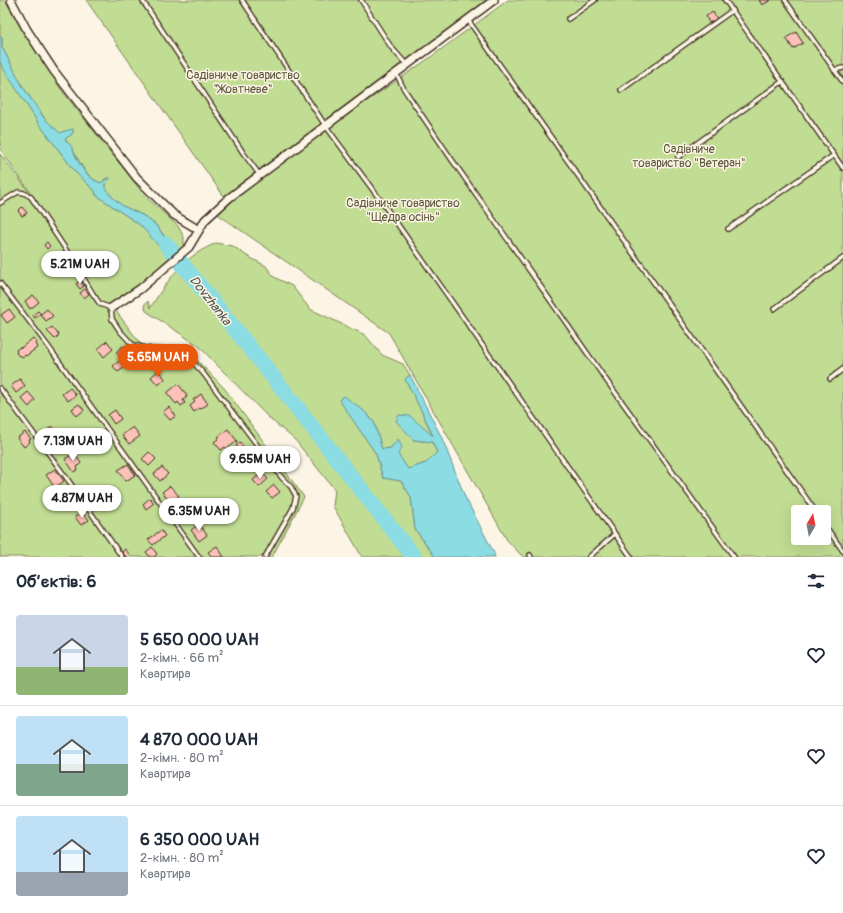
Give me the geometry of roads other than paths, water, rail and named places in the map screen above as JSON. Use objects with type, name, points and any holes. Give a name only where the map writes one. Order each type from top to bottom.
[{"type":"street","points":[[11,0],[54,71],[137,178],[174,215],[199,230]]},
{"type":"street","points":[[111,308],[140,289],[189,247],[205,220],[229,198],[395,72],[494,0]]},
{"type":"lane","points":[[142,0],[244,154],[259,174]]},
{"type":"lane","points":[[242,0],[325,125],[388,211],[631,557]]},
{"type":"lane","points":[[361,0],[391,47],[406,64]]},
{"type":"lane","points":[[568,19],[595,0]]},
{"type":"lane","points":[[725,0],[843,168]]},
{"type":"lane","points":[[785,0],[843,82]]},
{"type":"lane","points":[[621,90],[732,10]]},
{"type":"lane","points":[[468,19],[811,505]]},
{"type":"lane","points":[[834,70],[843,68]]},
{"type":"lane","points":[[395,72],[404,89],[450,157],[604,377],[734,557]]},
{"type":"lane","points":[[678,157],[783,81]]},
{"type":"lane","points":[[728,229],[834,155]]},
{"type":"lane","points":[[0,203],[18,192],[24,193],[31,197],[100,304],[111,308],[112,319],[120,331],[134,345],[151,349],[168,350],[191,360],[203,373],[282,478],[291,487],[296,496],[293,508],[265,557]]},
{"type":"lane","points":[[774,309],[843,258]]},
{"type":"lane","points":[[0,283],[48,346],[199,557]]},
{"type":"lane","points":[[830,379],[843,369]]},
{"type":"lane","points":[[0,388],[68,480],[122,557]]},
{"type":"lane","points":[[588,557],[615,534]]},
{"type":"lane","points":[[831,534],[843,551]]},
{"type":"water","points":[[0,37],[2,38],[2,47],[23,87],[44,118],[60,133],[73,129],[71,135],[65,140],[72,147],[85,172],[94,180],[101,183],[109,177],[110,179],[105,184],[105,187],[111,196],[123,206],[144,216],[157,226],[176,251],[172,255],[168,252],[164,252],[140,225],[96,195],[95,191],[76,173],[39,124],[6,73],[0,62]]},
{"type":"water","points":[[410,375],[442,438],[465,497],[495,557],[435,557],[415,529],[411,497],[401,481],[383,478],[376,454],[339,400],[344,396],[364,411],[374,422],[382,449],[391,448],[398,439],[402,447],[398,454],[408,469],[426,463],[437,452],[432,442],[414,440],[396,421],[399,415],[410,416],[433,436],[405,379]]},
{"type":"waterway","name":"Dovzhanka","points":[[166,244],[262,363],[414,557]]},
{"type":"park label","name":"Садівниче товариство \"Жовтневе\"","points":[[243,82]]},
{"type":"park label","name":"Садівниче товариство \"Ветеран\"","points":[[689,156]]},
{"type":"park label","name":"Садівниче товариство \"Щедра осінь\"","points":[[403,210]]}]
